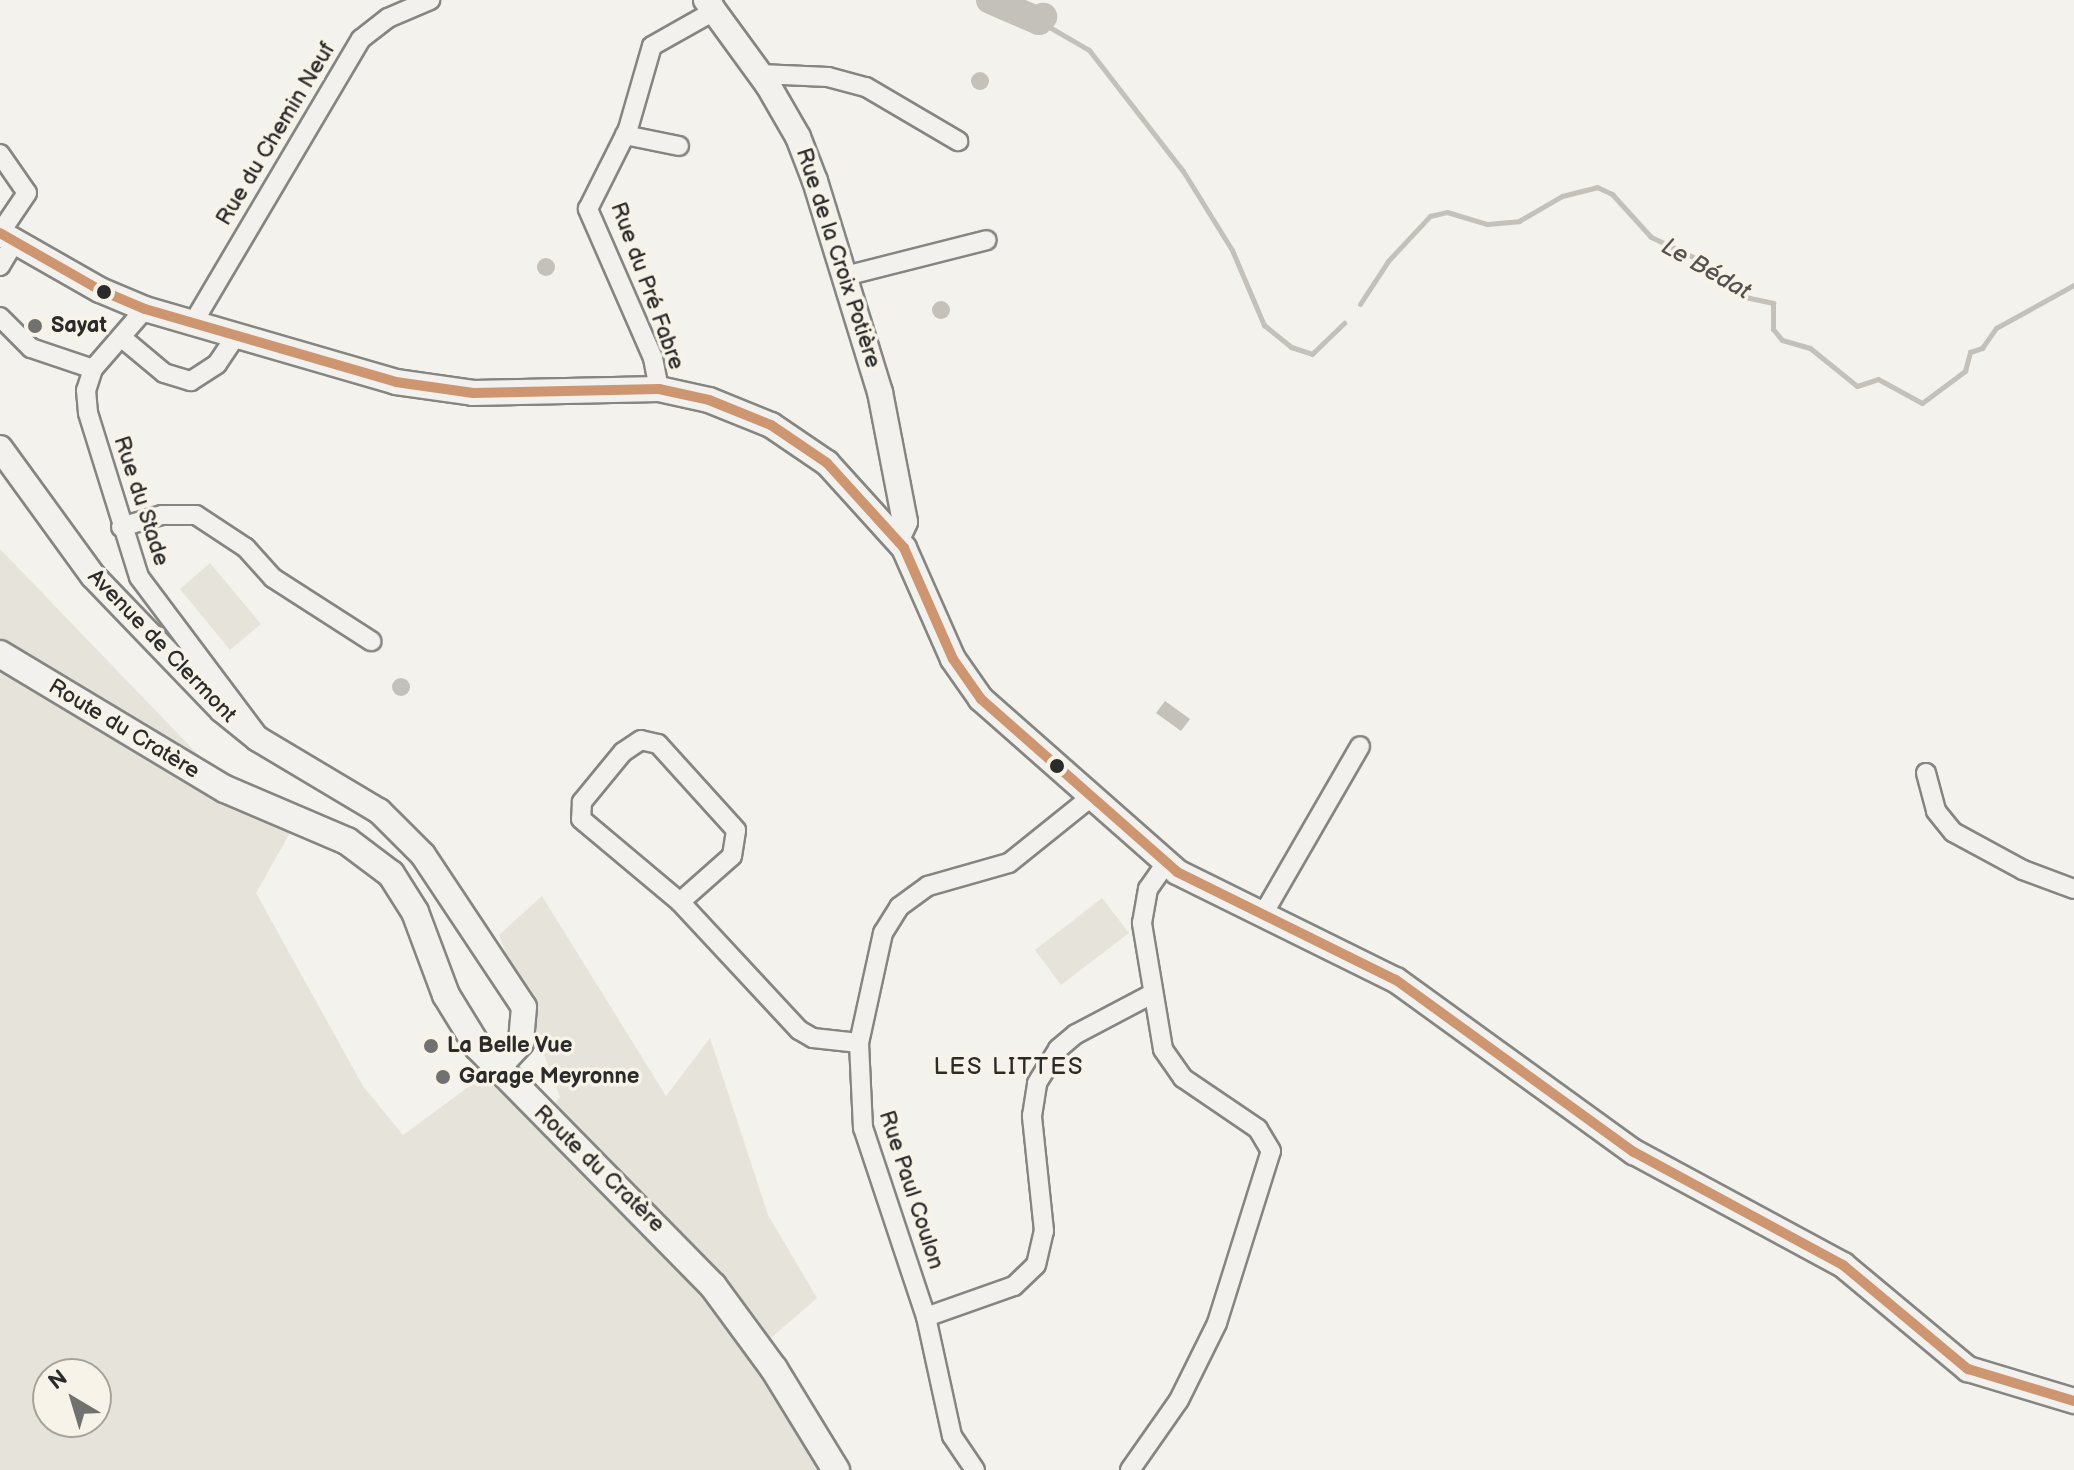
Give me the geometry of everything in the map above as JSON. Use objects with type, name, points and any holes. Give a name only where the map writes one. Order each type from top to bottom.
[{"type":"main road","name":"Route du Cratère","points":[[0,654],[225,789],[371,856],[405,892],[450,1002],[497,1069],[647,1214],[713,1286],[766,1357],[836,1470]]},
{"type":"street","name":"Rue du Chemin Neuf","points":[[193,323],[313,128],[361,39],[388,18],[430,0]]},
{"type":"street","name":"Rue de la Croix Potière","points":[[711,3],[760,74],[798,137],[870,354],[905,522],[897,539]]},
{"type":"street","name":"Rue du Pré Fabre","points":[[659,389],[653,358],[588,209],[625,135],[652,46],[711,3]]},
{"type":"street","points":[[760,74],[828,77],[866,87],[958,141]]},
{"type":"street","points":[[625,135],[679,146]]},
{"type":"street","points":[[0,154],[27,193],[5,236],[0,266]]},
{"type":"street","points":[[5,236],[145,309],[440,391],[659,389],[726,405],[793,437],[840,475],[897,539],[917,571],[966,680],[1166,863],[1207,890],[1378,970],[1642,1158],[1843,1265],[1968,1369],[2074,1401]]},
{"type":"street","points":[[845,276],[987,240]]},
{"type":"street","points":[[1,321],[31,348],[93,369],[145,309]]},
{"type":"street","points":[[121,337],[164,373],[191,381],[217,364],[236,336]]},
{"type":"street","name":"Rue du Stade","points":[[93,369],[86,390],[88,413],[121,527],[144,584],[252,722],[258,739]]},
{"type":"street","name":"Avenue de Clermont","points":[[0,448],[107,592],[198,688],[258,739],[379,811],[423,855],[524,1007],[521,1043],[497,1069]]},
{"type":"street","points":[[121,527],[162,515],[196,515],[246,548],[273,578],[371,641]]},
{"type":"street","points":[[680,902],[732,856],[736,830],[658,744],[641,740],[623,752],[582,802],[581,819],[680,902],[755,981],[758,991],[802,1033],[859,1043]]},
{"type":"street","points":[[1262,916],[1360,746]]},
{"type":"street","points":[[1926,773],[1936,811],[1953,832],[2023,870],[2074,889]]},
{"type":"street","name":"Rue Paul Coulon","points":[[975,1470],[952,1436],[926,1317],[863,1128],[859,1043],[883,933],[899,907],[928,886],[1009,863],[1091,797]]},
{"type":"street","points":[[1130,1470],[1179,1400],[1217,1323],[1271,1151],[1258,1129],[1172,1067],[1152,994],[1143,913],[1155,875],[1166,863]]},
{"type":"street","points":[[926,1317],[1014,1286],[1036,1265],[1044,1231],[1032,1116],[1037,1083],[1058,1049],[1076,1034],[1152,994]]},
{"type":"shaded area","points":[[976,72],[984,72],[989,81],[987,88],[976,90],[971,85],[971,77]]},
{"type":"shaded area","points":[[546,258],[555,267],[546,276],[537,267]]},
{"type":"shaded area","points":[[941,301],[950,310],[941,319],[932,310]]},
{"type":"shaded area","points":[[0,549],[236,794],[295,824],[256,893],[363,1086],[403,1135],[490,1071],[534,1127],[560,1097],[499,935],[542,896],[666,1096],[710,1038],[768,1215],[817,1298],[757,1350],[831,1470],[0,1470]]},
{"type":"shaded area","points":[[210,563],[261,624],[230,650],[180,589]]},
{"type":"shaded area","points":[[397,678],[405,678],[410,687],[408,694],[397,696],[392,691],[392,683]]},
{"type":"shaded area","points":[[1165,701],[1190,719],[1181,731],[1156,713]]},
{"type":"shaded area","points":[[1102,898],[1129,933],[1061,985],[1035,950]]},
{"type":"waterway","name":"Le Bédat","points":[[990,0],[1039,21],[1043,17]]},
{"type":"waterway","points":[[1039,21],[1089,50],[1183,171],[1232,250],[1264,325],[1291,347],[1312,354],[1344,323]]},
{"type":"waterway","name":"Le Bédat","points":[[1360,304],[1388,261],[1430,216],[1447,212],[1487,224],[1519,221],[1562,196],[1597,187],[1612,194],[1651,237],[1695,258],[1745,297],[1773,303],[1773,329],[1782,340],[1810,348],[1857,386],[1878,379],[1922,403],[1965,371],[1970,352],[1982,348],[1996,328],[2074,285]]},
{"type":"transit line","points":[[0,233],[100,290],[145,309],[396,382],[473,393],[659,389],[709,400],[771,425],[827,463],[904,548],[953,659],[981,699],[1177,872],[1396,980],[1634,1152],[1843,1265],[1968,1369],[2074,1401]]},
{"type":"place","name":"Sayat","points":[[35,326]]},
{"type":"place","name":"La Belle Vue","points":[[431,1046]]},
{"type":"place","name":"Garage Meyronne","points":[[443,1077]]},
{"type":"district","name":"LES LITTES","points":[[1009,1067]]}]
